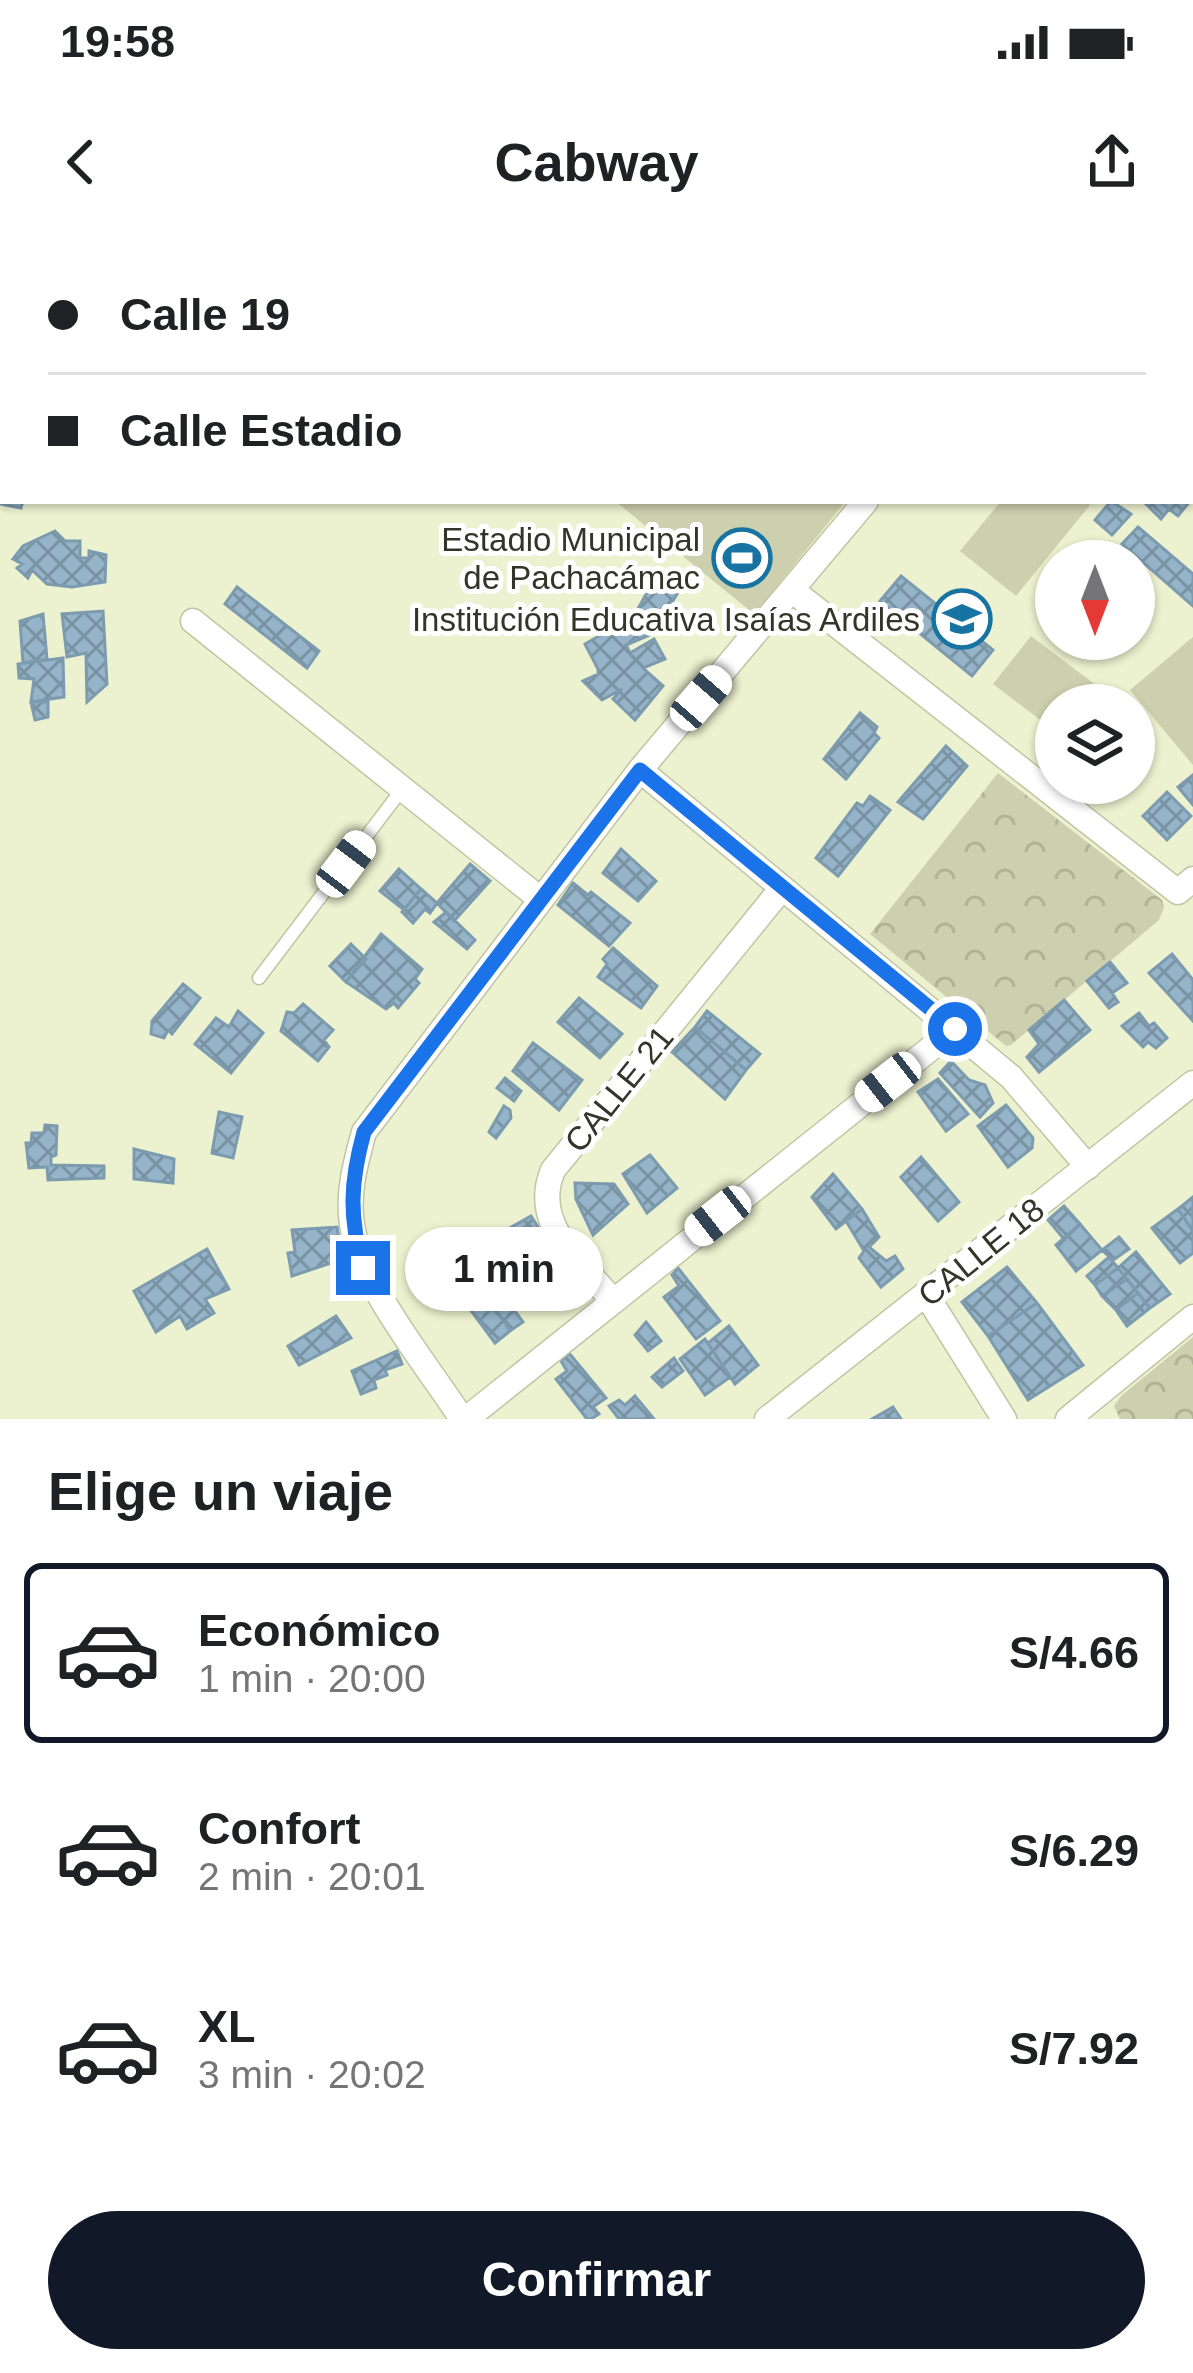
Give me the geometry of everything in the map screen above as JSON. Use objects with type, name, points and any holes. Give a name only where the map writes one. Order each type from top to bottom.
[{"type":"street","points":[[864,504],[640,770],[364,1132],[355,1163],[351,1223],[363,1268],[464,1419],[955,1029]]},
{"type":"street","points":[[793,591],[1186,885]]},
{"type":"street","points":[[194,621],[539,898]]},
{"type":"street","points":[[640,770],[1011,1077],[1088,1167]]},
{"type":"street","name":"CALLE 21","points":[[612,1300],[556,1232],[543,1192],[553,1170],[782,888]]},
{"type":"street","name":"CALLE 18","points":[[775,1416],[1193,1083]]},
{"type":"street","points":[[927,1296],[1004,1419]]},
{"type":"street","points":[[1068,1419],[1193,1317]]},
{"type":"lane","points":[[259,979],[403,787]]},
{"type":"green space","name":"Estadio Municipal de Pachacámac","points":[[619,504],[844,504],[754,614]]},
{"type":"green space","points":[[999,504],[1089,504],[1062,540],[1035,540],[1035,573],[1016,596],[960,551]]},
{"type":"green space","points":[[1031,636],[1035,660],[1063,660],[1094,684],[1035,684],[1035,716],[993,684]]},
{"type":"green space","points":[[1193,637],[1193,765],[1155,720],[1155,684],[1137,684]]},
{"type":"green space","points":[[998,773],[1162,900],[1164,908],[1159,920],[1006,1046],[870,934]]},
{"type":"green space","points":[[1193,1337],[1193,1419],[1120,1419],[1114,1406],[1121,1396]]},
{"type":"building","points":[[1108,504],[1131,514],[1112,535],[1095,520]]},
{"type":"building","points":[[1146,504],[1169,509],[1161,519]]},
{"type":"building","points":[[1163,504],[1188,504],[1178,516]]},
{"type":"building","points":[[1138,527],[1153,540],[1126,540]]},
{"type":"building","points":[[55,531],[65,541],[80,541],[80,558],[89,558],[89,551],[106,555],[105,582],[72,587],[47,584],[32,570],[28,578],[17,568],[22,564],[13,559],[23,546]]},
{"type":"building","points":[[1155,542],[1193,574],[1193,606],[1155,573]]},
{"type":"building","points":[[660,569],[684,582],[654,633],[626,645],[630,653],[654,639],[665,659],[643,668],[663,686],[635,720],[613,699],[622,689],[602,700],[583,681],[598,674],[585,644],[634,616]]},
{"type":"building","points":[[901,576],[993,650],[972,676],[880,601]]},
{"type":"building","points":[[237,587],[319,651],[307,668],[225,604]]},
{"type":"building","points":[[103,611],[107,684],[87,702],[86,653],[67,657],[62,614]]},
{"type":"building","points":[[43,614],[47,659],[23,663],[20,621]]},
{"type":"building","points":[[63,658],[64,697],[31,702],[34,679],[19,678],[18,664]]},
{"type":"building","points":[[31,702],[48,702],[48,717],[35,720]]},
{"type":"building","points":[[860,713],[877,727],[874,733],[879,738],[846,779],[824,759]]},
{"type":"building","points":[[946,746],[967,766],[923,819],[898,802]]},
{"type":"building","points":[[1193,775],[1193,805],[1178,787]]},
{"type":"building","points":[[1167,792],[1191,816],[1167,840],[1143,816]]},
{"type":"building","points":[[870,796],[890,810],[838,876],[816,858],[857,803],[863,806]]},
{"type":"building","points":[[621,849],[656,881],[638,901],[603,873]]},
{"type":"building","points":[[470,864],[490,881],[454,921],[437,903]]},
{"type":"building","points":[[399,869],[421,889],[404,910],[380,891]]},
{"type":"building","points":[[573,883],[630,923],[609,946],[558,905]]},
{"type":"building","points":[[421,889],[437,903],[413,923],[402,912]]},
{"type":"building","points":[[446,912],[475,940],[467,949],[434,922]]},
{"type":"building","points":[[381,934],[422,969],[415,979],[419,983],[398,1008],[394,1003],[386,1009],[346,982]]},
{"type":"building","points":[[351,944],[366,959],[346,982],[330,966]]},
{"type":"building","points":[[613,948],[657,986],[641,1008],[598,977],[607,964],[603,959]]},
{"type":"building","points":[[1172,954],[1193,980],[1193,1021],[1149,973]]},
{"type":"building","points":[[1110,962],[1127,983],[1112,993],[1118,1002],[1109,1008],[1087,981]]},
{"type":"building","points":[[183,984],[200,998],[172,1034],[168,1030],[164,1038],[151,1034],[152,1021]]},
{"type":"building","points":[[579,998],[622,1034],[600,1058],[558,1022]]},
{"type":"building","points":[[1064,1000],[1090,1030],[1039,1072],[1027,1057],[1039,1044],[1029,1030]]},
{"type":"building","points":[[303,1004],[333,1030],[324,1040],[329,1047],[318,1061],[281,1031],[287,1012],[294,1013]]},
{"type":"building","points":[[238,1011],[263,1033],[231,1073],[195,1044],[216,1018],[229,1027]]},
{"type":"building","points":[[707,1011],[760,1054],[746,1070],[695,1027]]},
{"type":"building","points":[[1139,1013],[1167,1038],[1156,1048],[1148,1042],[1143,1047],[1122,1026]]},
{"type":"building","points":[[695,1027],[746,1070],[725,1099],[672,1052]]},
{"type":"building","points":[[533,1043],[582,1080],[559,1110],[513,1071]]},
{"type":"building","points":[[951,1061],[969,1080],[985,1085],[993,1103],[980,1117],[940,1073]]},
{"type":"building","points":[[505,1078],[521,1091],[514,1101],[497,1088]]},
{"type":"building","points":[[938,1079],[968,1114],[946,1131],[918,1092]]},
{"type":"building","points":[[1006,1105],[1033,1138],[1032,1148],[1008,1167],[978,1126]]},
{"type":"building","points":[[504,1106],[511,1118],[496,1138],[489,1132]]},
{"type":"building","points":[[219,1112],[242,1117],[233,1158],[212,1153]]},
{"type":"building","points":[[45,1125],[57,1126],[51,1165],[104,1166],[104,1178],[48,1180],[47,1167],[29,1168],[26,1143],[31,1143],[32,1133],[44,1133]]},
{"type":"building","points":[[134,1149],[174,1159],[173,1183],[134,1179]]},
{"type":"building","points":[[650,1155],[677,1188],[647,1213],[623,1174]]},
{"type":"building","points":[[921,1157],[959,1202],[938,1221],[901,1177]]},
{"type":"building","points":[[833,1174],[862,1209],[836,1229],[812,1197]]},
{"type":"building","points":[[575,1183],[614,1184],[628,1204],[593,1235],[576,1199]]},
{"type":"building","points":[[1193,1197],[1193,1231],[1178,1209]]},
{"type":"building","points":[[1064,1206],[1080,1224],[1064,1239],[1048,1220]]},
{"type":"building","points":[[862,1209],[879,1237],[869,1247],[886,1261],[895,1256],[903,1269],[881,1287],[859,1258],[864,1251],[846,1221]]},
{"type":"building","points":[[1178,1209],[1193,1231],[1193,1253],[1180,1263],[1152,1228]]},
{"type":"building","points":[[531,1216],[543,1235],[498,1266],[485,1242]]},
{"type":"building","points":[[1080,1224],[1102,1250],[1076,1271],[1056,1245]]},
{"type":"building","points":[[337,1227],[341,1252],[332,1252],[334,1262],[292,1276],[288,1253],[295,1252],[292,1230]]},
{"type":"building","points":[[1119,1237],[1129,1249],[1113,1260],[1102,1250]]},
{"type":"building","points":[[207,1249],[229,1289],[205,1299],[214,1313],[187,1329],[180,1316],[156,1332],[134,1291]]},
{"type":"building","points":[[470,1251],[483,1274],[442,1300],[431,1284],[418,1291],[411,1280]]},
{"type":"building","points":[[1136,1252],[1170,1294],[1150,1308],[1118,1268]]},
{"type":"building","points":[[1109,1257],[1118,1268],[1095,1285],[1087,1276]]},
{"type":"building","points":[[1007,1267],[1037,1303],[988,1336],[962,1302]]},
{"type":"building","points":[[678,1268],[720,1321],[696,1339],[664,1297],[679,1286],[672,1275]]},
{"type":"building","points":[[1118,1268],[1127,1279],[1102,1296],[1095,1285]]},
{"type":"building","points":[[489,1276],[523,1322],[510,1331],[478,1284]]},
{"type":"building","points":[[1127,1279],[1138,1293],[1116,1310],[1102,1296]]},
{"type":"building","points":[[478,1284],[510,1331],[495,1343],[461,1297]]},
{"type":"building","points":[[1138,1293],[1150,1308],[1127,1326],[1116,1310]]},
{"type":"building","points":[[1037,1303],[1083,1365],[1028,1400],[988,1336]]},
{"type":"building","points":[[336,1316],[351,1338],[299,1365],[288,1346]]},
{"type":"building","points":[[646,1322],[661,1341],[648,1351],[635,1335]]},
{"type":"building","points":[[729,1326],[758,1365],[735,1384],[708,1343]]},
{"type":"building","points":[[705,1339],[730,1377],[705,1395],[680,1359]]},
{"type":"building","points":[[397,1351],[402,1364],[385,1370],[387,1375],[374,1380],[376,1388],[361,1394],[352,1371]]},
{"type":"building","points":[[569,1353],[606,1398],[593,1407],[599,1414],[591,1419],[556,1379],[567,1371],[561,1361]]},
{"type":"building","points":[[674,1358],[683,1371],[662,1387],[652,1377]]},
{"type":"building","points":[[635,1396],[654,1419],[619,1419],[609,1406],[619,1400],[625,1405]]},
{"type":"building","points":[[893,1407],[901,1419],[872,1419]]},
{"type":"place","name":"Estadio Municipal de Pachacámac","points":[[742,558]]},
{"type":"place","name":"Institución Educativa Isaías Ardiles","points":[[962,619]]},
{"type":"route","points":[[363,1268],[351,1223],[355,1163],[364,1132],[640,770],[955,1029]]}]
